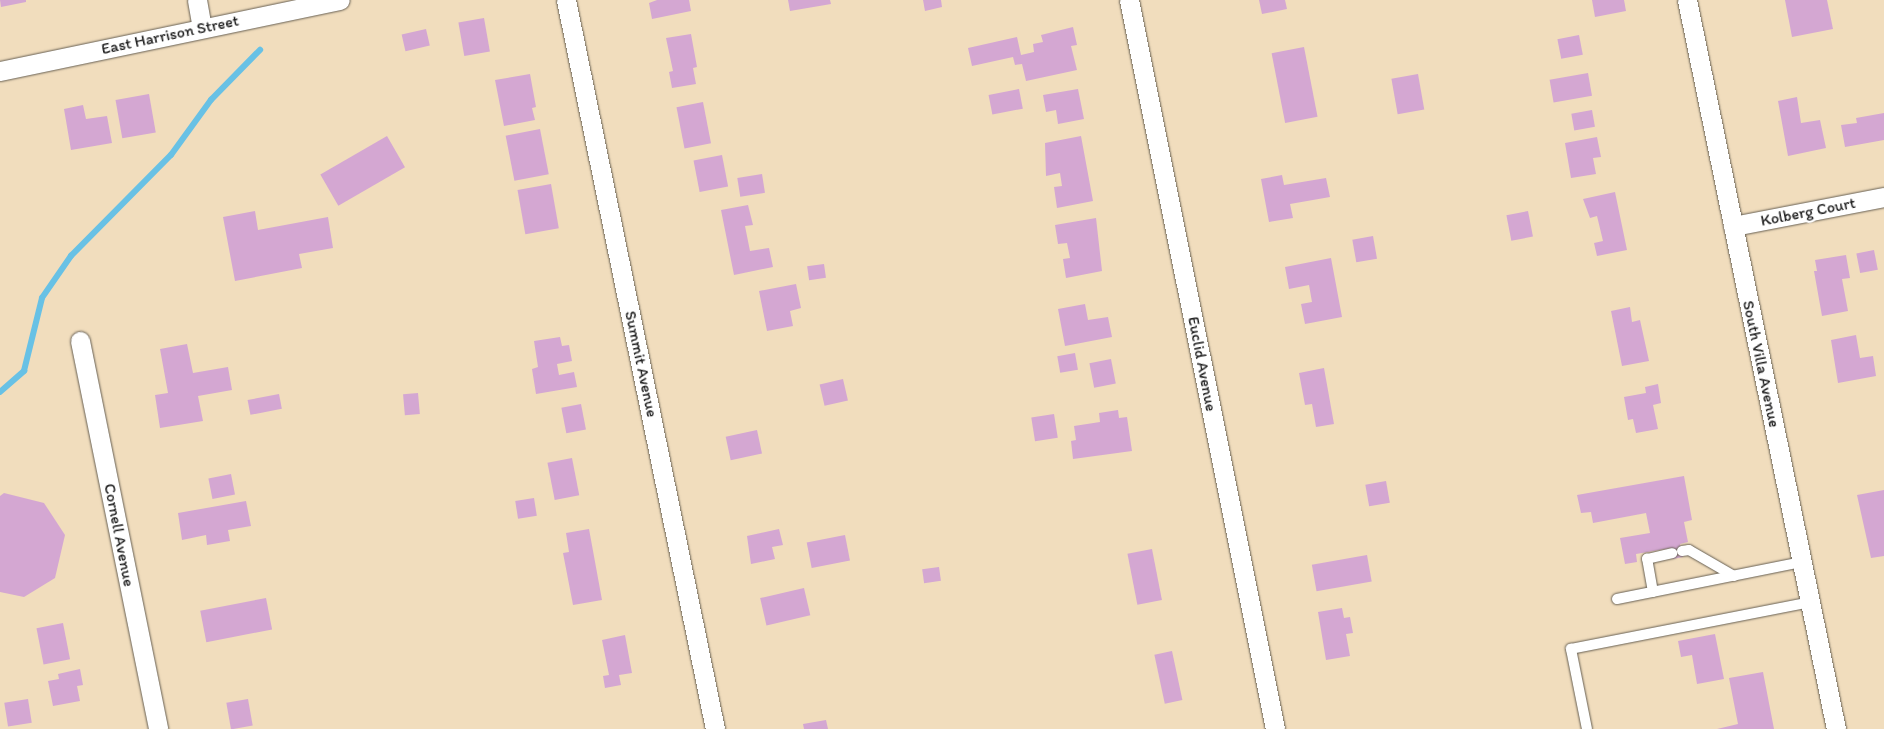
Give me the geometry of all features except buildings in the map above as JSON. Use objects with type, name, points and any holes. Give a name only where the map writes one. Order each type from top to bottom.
[{"type":"street","points":[[197,0],[202,28]]},
{"type":"street","name":"East Harrison Street","points":[[0,71],[340,0]]},
{"type":"street","name":"Summit Avenue","points":[[566,0],[715,729]]},
{"type":"street","name":"Euclid Avenue","points":[[1129,0],[1274,729]]},
{"type":"street","name":"South Villa Avenue","points":[[1686,0],[1836,729]]},
{"type":"street","name":"Kolberg Court","points":[[1733,226],[1884,197]]},
{"type":"street","name":"Cornell Avenue","points":[[80,341],[158,729]]},
{"type":"lane","points":[[1653,592],[1647,559],[1677,552],[1689,550],[1734,576]]},
{"type":"lane","points":[[1617,599],[1802,562]]},
{"type":"lane","points":[[1587,729],[1571,650],[1810,602]]},
{"type":"waterway","points":[[0,392],[24,371],[42,298],[71,256],[171,155],[211,100],[260,50]]}]
